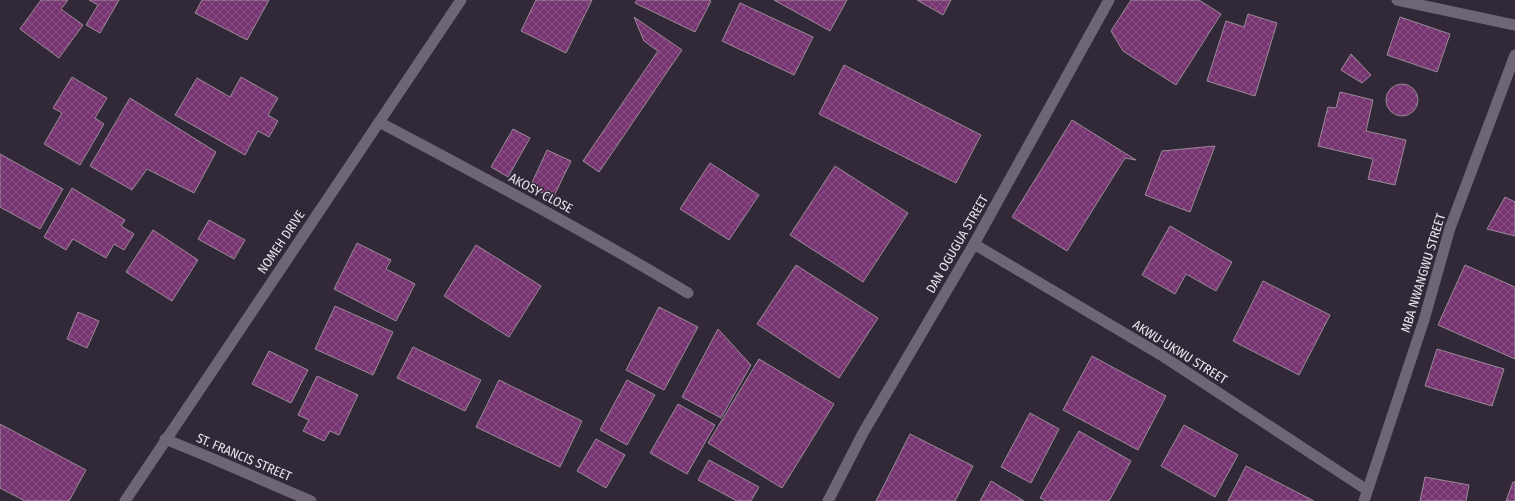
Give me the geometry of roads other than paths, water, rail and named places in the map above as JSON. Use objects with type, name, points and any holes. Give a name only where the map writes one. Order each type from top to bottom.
[{"type":"street","name":"NOMEH DRIVE","points":[[124,501],[461,0]]},
{"type":"street","name":"DAN OGUGUA STREET","points":[[828,501],[863,433],[974,244],[1109,0]]},
{"type":"street","points":[[1397,0],[1515,25]]},
{"type":"street","name":"MBA NWANGWU STREET","points":[[1364,501],[1424,320],[1450,228],[1515,55]]},
{"type":"street","name":"AKOSY CLOSE","points":[[379,122],[636,261],[688,293]]},
{"type":"street","name":"AKWU-UKWU STREET","points":[[974,244],[1161,355],[1367,490]]},
{"type":"street","name":"ST. FRANCIS STREET","points":[[165,439],[209,456],[311,501]]}]
